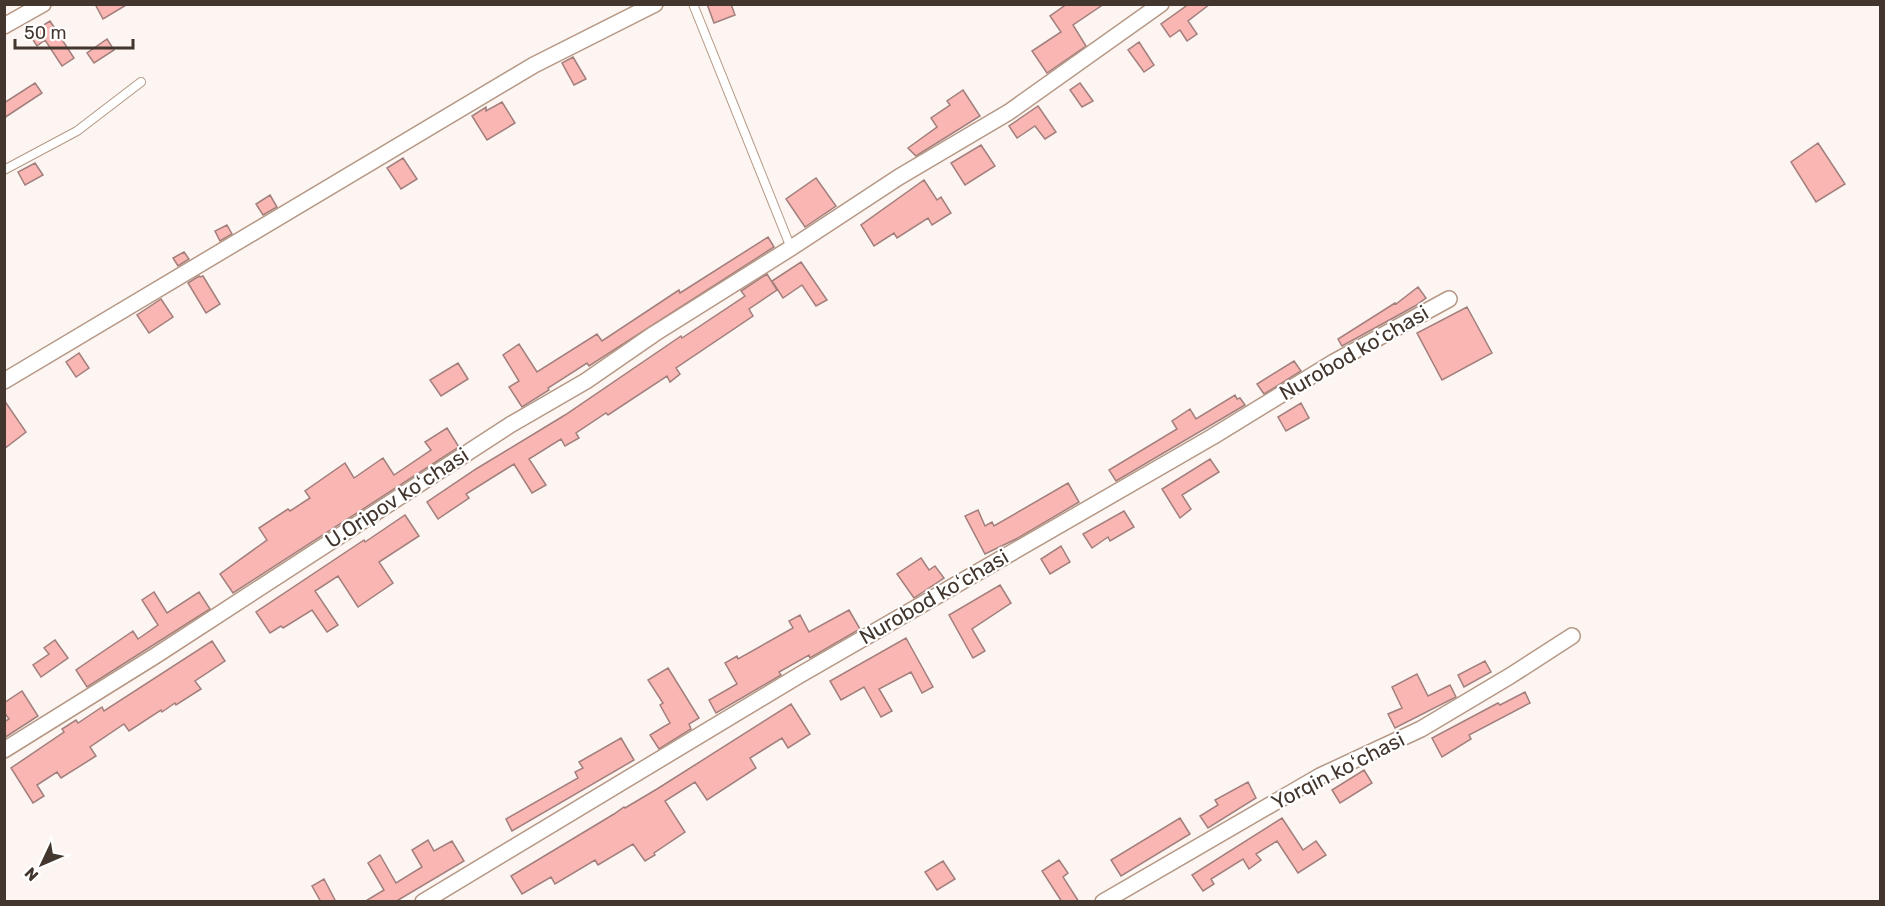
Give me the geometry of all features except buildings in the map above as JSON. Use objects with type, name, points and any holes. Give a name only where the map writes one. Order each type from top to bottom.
[{"type":"street","points":[[4,26],[43,4]]},
{"type":"street","points":[[4,381],[534,65],[655,4]]},
{"type":"street","name":"U.Oripov koʻchasi","points":[[4,750],[155,656],[510,425],[586,381],[654,334],[899,177],[1009,112],[1161,4]]},
{"type":"street","name":"Nurobod koʻchasi","points":[[423,902],[808,670],[1212,437],[1334,362],[1449,299]]},
{"type":"street","name":"Yorqin koʻchasi","points":[[1103,902],[1320,776],[1421,729],[1572,636]]},
{"type":"lane","points":[[693,4],[791,248]]},
{"type":"lane","points":[[4,170],[77,131],[141,82]]}]
